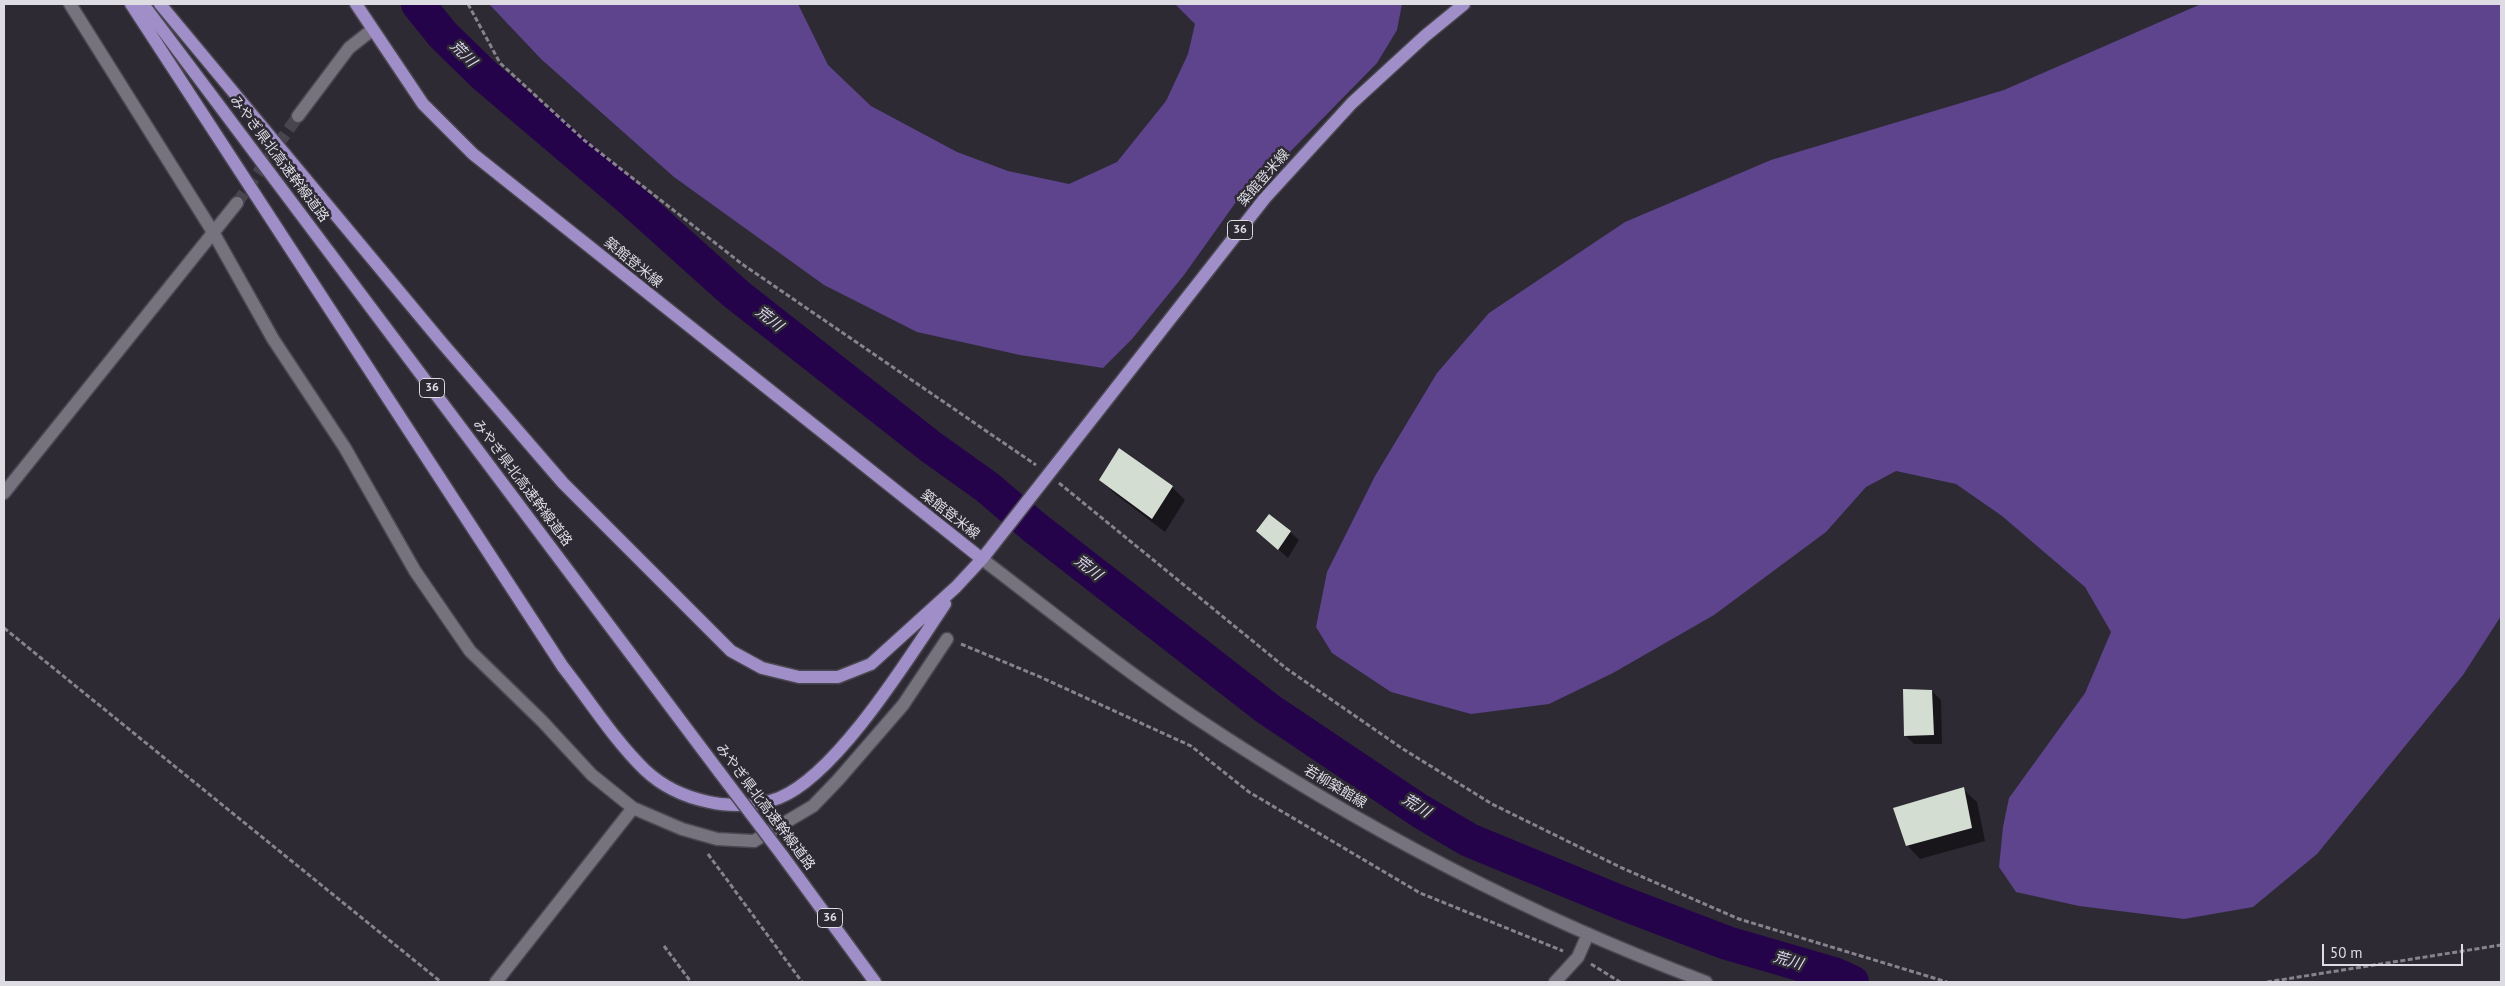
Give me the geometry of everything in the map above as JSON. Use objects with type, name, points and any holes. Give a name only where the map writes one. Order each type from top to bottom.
[{"type":"main road","points":[[131,4],[563,666],[626,749],[646,771],[672,790],[696,800],[723,806],[757,804],[780,797],[807,780],[830,759],[889,688],[956,587]]},
{"type":"main road","name":"みやぎ県北高速幹線道路","points":[[143,4],[782,855],[875,982]]},
{"type":"main road","points":[[160,4],[443,344],[563,483],[731,651],[762,668],[799,677],[838,676],[871,664],[956,587],[982,559]]},
{"type":"main road","name":"築館登米線","points":[[356,4],[423,104],[473,154],[982,559],[1265,198],[1352,103],[1424,36],[1464,4]]},
{"type":"street","points":[[70,4],[213,232],[273,339],[345,448],[415,571],[470,651],[542,721],[592,775],[633,808],[682,829],[717,839],[754,841],[813,806],[903,705],[947,639]]},
{"type":"street","points":[[298,116],[349,48],[372,30]]},
{"type":"street","points":[[4,493],[236,203]]},
{"type":"street","name":"若柳築館線","points":[[982,559],[1136,677],[1263,761],[1360,819],[1516,901],[1588,934],[1706,982]]},
{"type":"street","points":[[496,982],[633,808]]},
{"type":"street","points":[[1555,982],[1578,957],[1588,934]]},
{"type":"path","points":[[468,4],[500,63],[584,140],[742,264],[1045,477],[1287,669],[1403,750],[1492,804],[1622,868],[1739,919],[1947,982]]},
{"type":"path","points":[[4,628],[442,982]]},
{"type":"path","points":[[947,639],[1038,676],[1191,746],[1249,792],[1420,893],[1578,957],[1620,982]]},
{"type":"path","points":[[702,834],[706,850],[802,982]]},
{"type":"path","points":[[2267,982],[2501,945]]},
{"type":"path","points":[[664,946],[691,982]]},
{"type":"shaded area","points":[[489,4],[798,4],[828,65],[871,106],[957,152],[1008,171],[1069,184],[1117,162],[1166,101],[1188,54],[1195,24],[1175,4],[1402,4],[1397,30],[1377,63],[1284,158],[1241,195],[1184,275],[1132,339],[1103,368],[1020,355],[917,332],[824,285],[674,177],[541,59]]},
{"type":"shaded area","points":[[2201,4],[2501,4],[2501,616],[2463,675],[2317,854],[2253,907],[2184,919],[2079,906],[2016,892],[1999,867],[2003,827],[2009,798],[2085,693],[2111,632],[2085,587],[2002,516],[1956,484],[1896,471],[1866,487],[1826,532],[1714,615],[1613,673],[1549,704],[1471,714],[1391,692],[1332,653],[1316,627],[1327,572],[1375,476],[1437,373],[1489,313],[1625,222],[1771,160],[2004,90]]},
{"type":"building","points":[[1119,448],[1173,486],[1152,519],[1099,480]]},
{"type":"building","points":[[1269,514],[1291,531],[1278,550],[1256,531]]},
{"type":"building","points":[[1903,689],[1932,690],[1934,735],[1904,736]]},
{"type":"building","points":[[1964,787],[1972,828],[1906,846],[1893,808]]},
{"type":"waterway","name":"荒川","points":[[418,4],[443,35],[485,76],[630,199],[736,294],[931,447],[987,487],[1034,527],[1268,709],[1420,811],[1469,840],[1622,903],[1727,943],[1834,974],[1852,982]]},
{"type":"tunnel","points":[[237,203],[298,116]]}]
